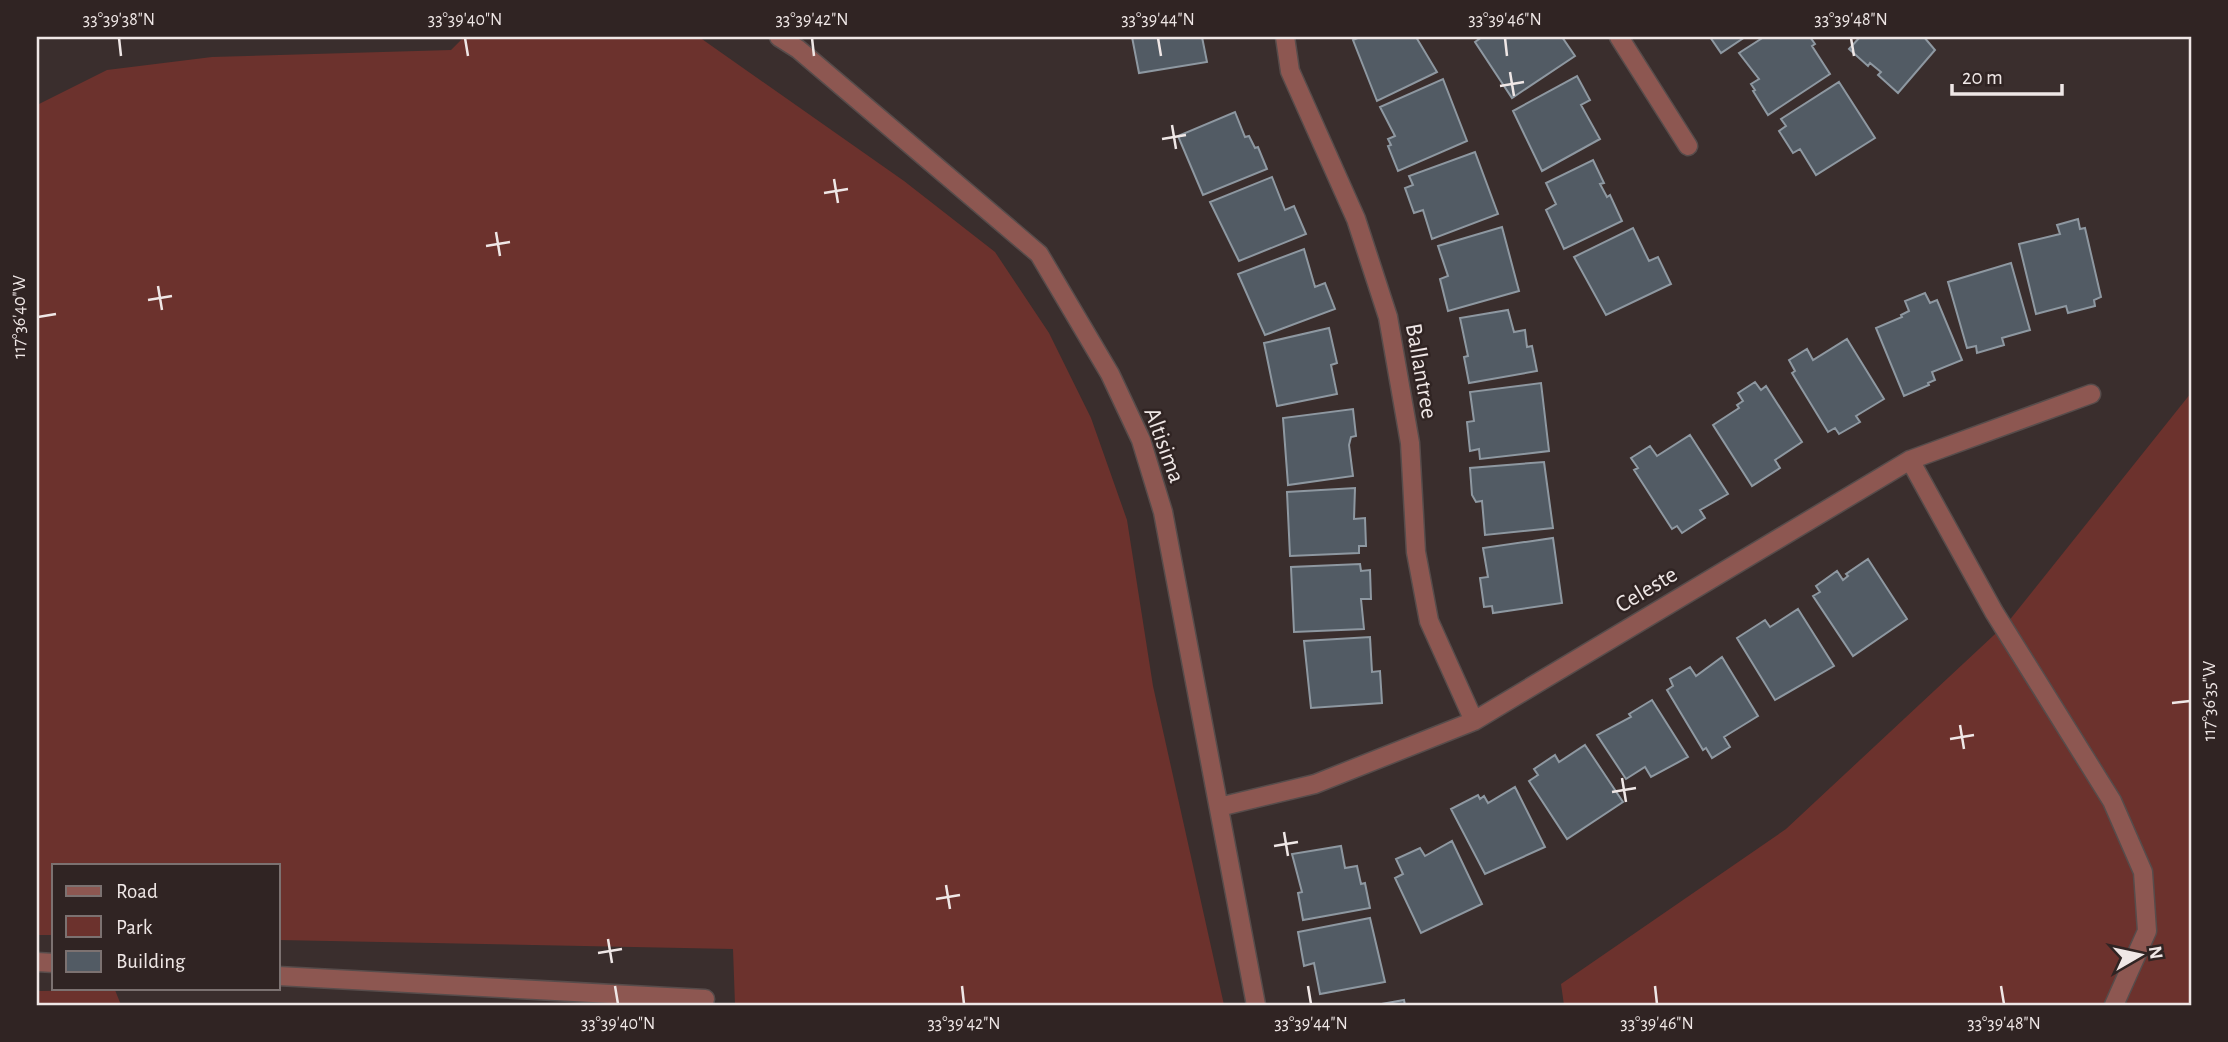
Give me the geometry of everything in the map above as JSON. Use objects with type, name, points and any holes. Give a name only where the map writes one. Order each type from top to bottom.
[{"type":"street","name":"Altisima","points":[[779,37],[803,43],[1039,254],[1110,374],[1141,440],[1163,512],[1256,1005]]},
{"type":"street","name":"Ballantree","points":[[1285,37],[1290,71],[1356,219],[1388,317],[1410,443],[1416,552],[1429,621],[1474,721]]},
{"type":"street","points":[[1619,37],[1688,146]]},
{"type":"street","name":"Celeste","points":[[1219,807],[1315,785],[1474,721],[1910,460],[2091,394]]},
{"type":"street","points":[[1910,460],[1994,612],[2112,801],[2143,872],[2147,931],[2114,1005]]},
{"type":"street","points":[[280,976],[705,999]]},
{"type":"green space","points":[[464,37],[699,37],[904,181],[995,252],[1049,333],[1091,418],[1127,520],[1153,686],[1224,1005],[735,1005],[733,949],[280,940],[280,864],[52,864],[52,935],[37,935],[37,105],[107,70],[212,57],[451,50]]},
{"type":"green space","points":[[2191,393],[2191,1005],[1564,1005],[1561,984],[1786,829],[2008,622]]},
{"type":"green space","points":[[115,990],[121,1005],[37,1005],[37,991]]},
{"type":"building","points":[[1132,37],[1202,37],[1207,62],[1139,73]]},
{"type":"building","points":[[1360,37],[1416,37],[1437,72],[1377,101],[1353,40]]},
{"type":"building","points":[[1482,37],[1562,37],[1575,56],[1512,98],[1475,42]]},
{"type":"building","points":[[1710,37],[1745,37],[1721,53]]},
{"type":"building","points":[[1764,37],[1810,37],[1815,44],[1812,46],[1830,74],[1768,115],[1751,84],[1759,79],[1739,53]]},
{"type":"building","points":[[1860,37],[1924,37],[1935,50],[1898,93],[1878,75],[1881,72],[1870,63],[1868,66],[1849,49]]},
{"type":"building","points":[[1577,76],[1590,100],[1581,105],[1600,139],[1542,171],[1513,111]]},
{"type":"building","points":[[1443,79],[1467,141],[1398,171],[1388,146],[1391,145],[1388,139],[1395,136],[1380,107]]},
{"type":"building","points":[[1839,82],[1875,138],[1816,175],[1800,149],[1793,153],[1779,131],[1786,126],[1781,119]]},
{"type":"building","points":[[1235,112],[1245,137],[1249,136],[1255,148],[1258,147],[1267,169],[1203,195],[1178,136]]},
{"type":"building","points":[[1475,152],[1498,214],[1432,239],[1423,210],[1414,213],[1405,188],[1413,185],[1409,176]]},
{"type":"building","points":[[1593,160],[1604,183],[1600,184],[1607,197],[1610,195],[1622,221],[1564,249],[1546,210],[1556,204],[1546,183]]},
{"type":"building","points":[[1272,177],[1285,210],[1294,206],[1306,234],[1239,261],[1210,202]]},
{"type":"building","points":[[2078,219],[2080,229],[2085,228],[2101,297],[2094,300],[2095,306],[2068,313],[2066,306],[2036,314],[2019,244],[2060,234],[2057,225]]},
{"type":"building","points":[[1502,227],[1519,291],[1448,311],[1440,279],[1448,276],[1438,246]]},
{"type":"building","points":[[1633,228],[1649,261],[1658,257],[1671,284],[1606,315],[1574,257]]},
{"type":"building","points":[[1304,249],[1315,287],[1325,283],[1335,309],[1265,335],[1238,274]]},
{"type":"building","points":[[2011,263],[2030,330],[2002,338],[2004,345],[1977,353],[1976,346],[1967,348],[1948,282]]},
{"type":"building","points":[[1925,293],[1930,303],[1937,300],[1962,360],[1932,372],[1935,380],[1904,396],[1876,328],[1902,317],[1901,315],[1909,311],[1905,301]]},
{"type":"building","points":[[1508,310],[1514,332],[1525,330],[1527,347],[1532,346],[1537,371],[1469,383],[1464,357],[1468,356],[1460,318]]},
{"type":"building","points":[[1329,328],[1337,363],[1331,365],[1337,394],[1277,406],[1264,343]]},
{"type":"building","points":[[1847,339],[1884,399],[1856,416],[1860,422],[1839,434],[1835,428],[1828,432],[1792,373],[1795,371],[1789,360],[1807,349],[1813,360]]},
{"type":"building","points":[[1755,382],[1761,390],[1766,386],[1802,442],[1775,460],[1780,468],[1752,486],[1713,425],[1739,408],[1737,405],[1743,401],[1738,393]]},
{"type":"building","points":[[1541,383],[1549,451],[1480,459],[1479,449],[1470,451],[1467,422],[1474,421],[1470,392]]},
{"type":"building","points":[[1353,409],[1356,436],[1351,437],[1349,445],[1353,476],[1288,485],[1283,418]]},
{"type":"building","points":[[1690,435],[1728,494],[1700,510],[1705,518],[1682,533],[1677,526],[1672,529],[1634,470],[1638,468],[1631,458],[1650,446],[1657,456]]},
{"type":"building","points":[[1544,462],[1553,528],[1485,535],[1482,501],[1476,502],[1472,495],[1470,468]]},
{"type":"building","points":[[1355,488],[1354,519],[1365,518],[1366,546],[1359,546],[1359,553],[1290,556],[1287,492]]},
{"type":"building","points":[[1553,538],[1562,603],[1493,613],[1492,606],[1484,607],[1480,578],[1488,577],[1483,548]]},
{"type":"building","points":[[1868,559],[1907,619],[1853,656],[1813,596],[1820,592],[1816,586],[1837,571],[1843,580],[1848,576],[1846,574]]},
{"type":"building","points":[[1360,564],[1361,571],[1370,570],[1371,599],[1361,599],[1364,629],[1294,632],[1291,567]]},
{"type":"building","points":[[1798,609],[1834,666],[1775,700],[1737,638],[1765,620],[1770,627]]},
{"type":"building","points":[[1370,637],[1372,672],[1380,671],[1382,703],[1311,708],[1304,641]]},
{"type":"building","points":[[1722,657],[1758,716],[1724,737],[1730,747],[1712,758],[1706,748],[1703,750],[1667,690],[1673,686],[1670,679],[1690,667],[1696,676]]},
{"type":"building","points":[[1652,700],[1688,757],[1651,777],[1645,767],[1626,779],[1597,735],[1631,717],[1629,714]]},
{"type":"building","points":[[1585,745],[1623,802],[1567,839],[1529,781],[1538,775],[1534,769],[1555,755],[1559,762]]},
{"type":"building","points":[[1515,787],[1545,847],[1485,874],[1451,809],[1478,795],[1480,799],[1484,796],[1488,803]]},
{"type":"building","points":[[1452,841],[1482,904],[1421,933],[1395,878],[1403,874],[1396,859],[1420,848],[1425,856]]},
{"type":"building","points":[[1341,846],[1345,868],[1357,866],[1361,884],[1365,883],[1370,908],[1303,920],[1298,893],[1302,892],[1292,854]]},
{"type":"building","points":[[1370,918],[1385,982],[1320,994],[1314,963],[1304,966],[1298,932]]},
{"type":"building","points":[[1404,1000],[1405,1005],[1376,1005]]}]
